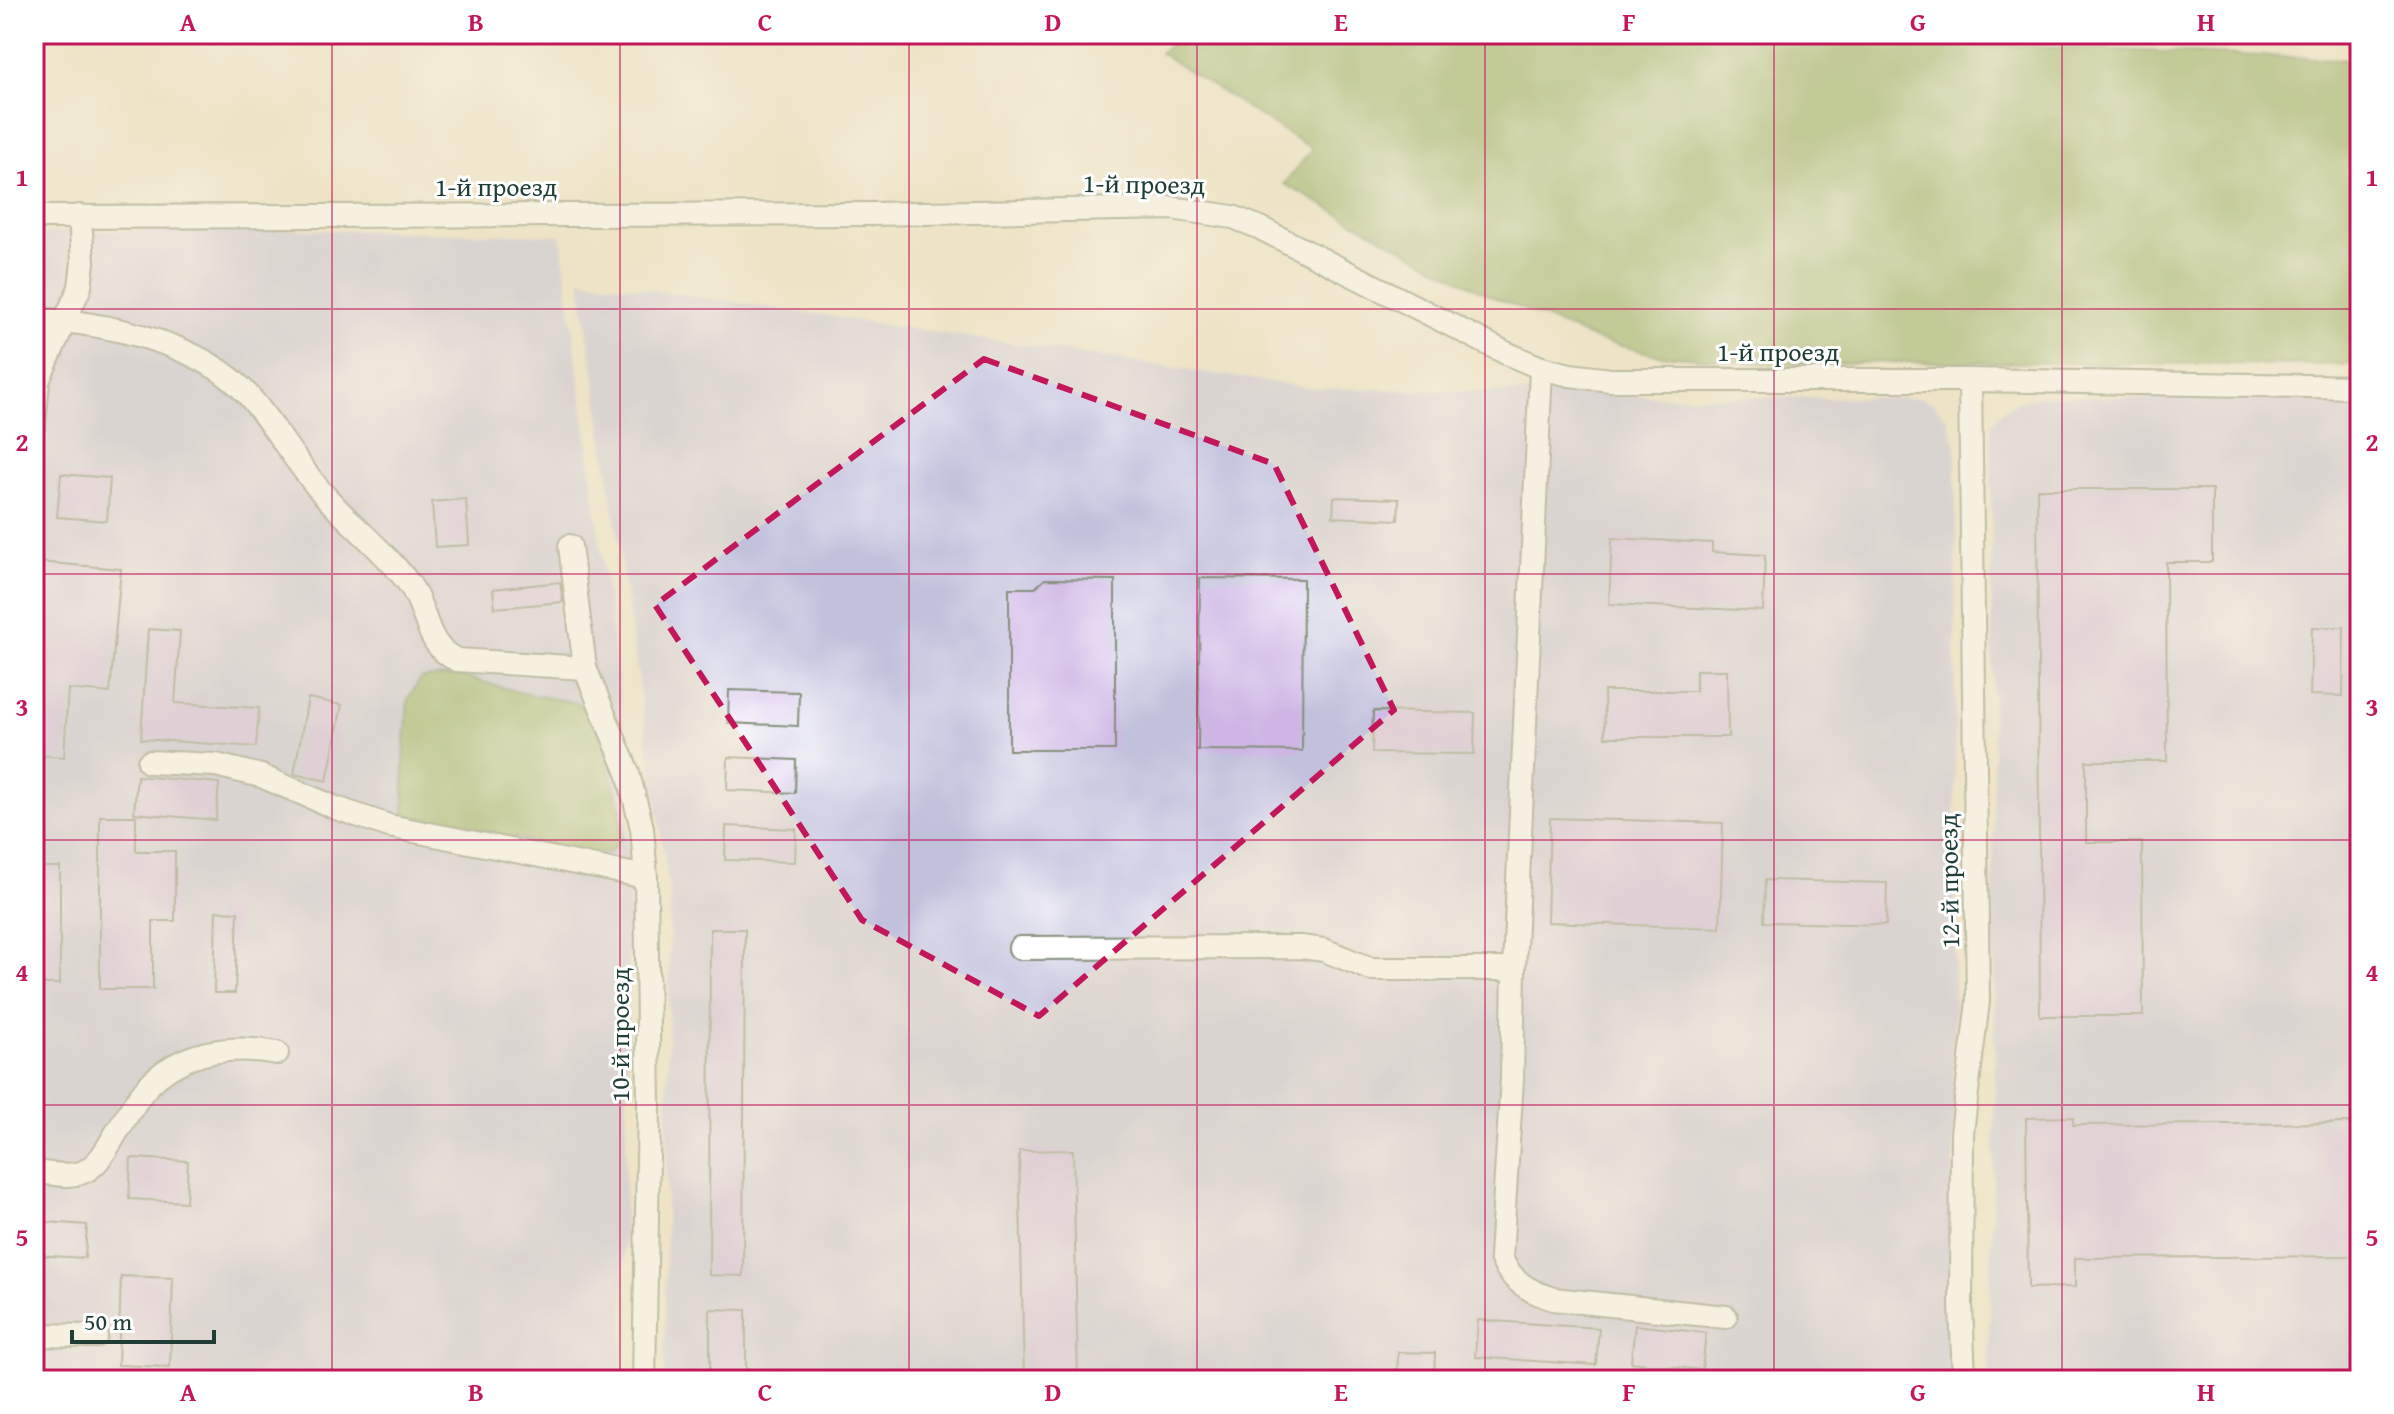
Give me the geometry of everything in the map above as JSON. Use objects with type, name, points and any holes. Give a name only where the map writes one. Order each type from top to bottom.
[{"type":"street","name":"1-й проезд","points":[[34,217],[871,214],[1171,208],[1233,217],[1258,227],[1471,337],[1541,368],[1570,375],[1610,380],[1970,380],[2360,387]]},
{"type":"street","points":[[34,425],[38,381],[80,287],[83,262],[80,216]]},
{"type":"street","points":[[34,319],[65,320],[138,336],[192,355],[221,370],[247,394],[324,496],[403,577],[424,612],[433,641],[443,653],[457,660],[585,668]]},
{"type":"street","points":[[1541,368],[1514,969],[1512,1078],[1501,1257],[1507,1272],[1536,1293],[1553,1299],[1726,1317]]},
{"type":"street","name":"12-й проезд","points":[[1964,1380],[1962,1133],[1978,1001],[1970,380]]},
{"type":"street","name":"10-й проезд","points":[[570,546],[585,668],[628,773],[642,828],[646,877],[649,1105],[644,1380]]},
{"type":"street","points":[[149,762],[216,765],[261,776],[336,808],[389,826],[646,877]]},
{"type":"street","points":[[1020,948],[1301,947],[1324,950],[1371,969],[1514,969]]},
{"type":"street","points":[[34,1172],[80,1174],[91,1168],[103,1155],[144,1091],[178,1063],[206,1052],[231,1048],[277,1053]]},
{"type":"street","points":[[34,1335],[96,1336]]},
{"type":"highlighted area","points":[[984,359],[1274,464],[1394,710],[1039,1016],[862,920],[655,605]]},
{"type":"shaded area","points":[[232,228],[561,235],[623,721],[630,900],[622,1380],[34,1380],[34,233]]},
{"type":"shaded area","points":[[580,279],[1310,388],[1701,397],[1922,398],[1934,404],[1947,418],[1956,444],[1953,1380],[664,1380],[670,896]]},
{"type":"shaded area","points":[[2040,396],[2360,400],[2360,1380],[1988,1380],[1995,1119],[1991,425],[2001,412],[2016,402]]},
{"type":"green space","points":[[1183,34],[1734,34],[2360,60],[2360,365],[1899,362],[1784,365],[1657,355],[1597,340],[1486,294],[1284,184],[1312,149],[1160,53]]},
{"type":"green space","points":[[458,675],[522,693],[578,703],[599,732],[620,807],[621,838],[610,852],[591,854],[404,814],[408,699],[421,678]]},
{"type":"building","points":[[61,474],[110,478],[107,521],[57,517]]},
{"type":"building","points":[[2037,489],[2212,489],[2212,562],[2166,562],[2167,761],[2086,761],[2086,842],[2142,842],[2143,1016],[2040,1016]]},
{"type":"building","points":[[1334,497],[1399,499],[1398,520],[1333,517]]},
{"type":"building","points":[[466,499],[469,545],[435,547],[432,502]]},
{"type":"building","points":[[1612,538],[1712,543],[1712,552],[1765,555],[1763,611],[1609,604]]},
{"type":"building","points":[[38,562],[121,569],[110,693],[68,689],[64,757],[34,755],[34,638]]},
{"type":"building","points":[[1200,578],[1303,579],[1302,751],[1198,750]]},
{"type":"building","points":[[1045,579],[1115,580],[1115,750],[1009,750],[1009,588],[1035,588]]},
{"type":"building","points":[[560,582],[563,602],[495,608],[493,589]]},
{"type":"building","points":[[2312,627],[2344,627],[2343,696],[2310,695]]},
{"type":"building","points":[[148,629],[180,631],[175,703],[259,708],[256,747],[141,739]]},
{"type":"building","points":[[1696,670],[1727,670],[1728,737],[1605,737],[1604,691],[1696,691]]},
{"type":"building","points":[[729,690],[799,692],[798,726],[728,723]]},
{"type":"building","points":[[308,698],[342,705],[327,781],[294,774]]},
{"type":"building","points":[[1373,711],[1475,713],[1474,754],[1372,753]]},
{"type":"building","points":[[728,757],[796,760],[795,793],[727,790]]},
{"type":"building","points":[[137,776],[219,783],[216,820],[134,813]]},
{"type":"building","points":[[100,816],[136,816],[136,851],[175,851],[175,921],[153,921],[153,989],[100,989]]},
{"type":"building","points":[[1550,818],[1723,823],[1720,928],[1547,922]]},
{"type":"building","points":[[726,826],[796,829],[795,862],[725,860]]},
{"type":"building","points":[[34,867],[60,867],[60,984],[40,984],[41,965],[34,965]]},
{"type":"building","points":[[1765,880],[1887,883],[1886,925],[1764,922]]},
{"type":"building","points":[[216,911],[238,912],[235,993],[214,993]]},
{"type":"building","points":[[710,929],[745,929],[743,1276],[709,1275]]},
{"type":"building","points":[[2073,1117],[2073,1125],[2360,1123],[2360,1256],[2075,1258],[2075,1287],[2028,1288],[2026,1118]]},
{"type":"building","points":[[1073,1150],[1078,1380],[1024,1380],[1019,1151]]},
{"type":"building","points":[[131,1158],[188,1161],[186,1202],[129,1199]]},
{"type":"building","points":[[34,1221],[87,1225],[85,1258],[34,1255]]},
{"type":"building","points":[[121,1276],[173,1278],[170,1367],[118,1365]]},
{"type":"building","points":[[710,1309],[746,1310],[746,1380],[710,1380]]},
{"type":"building","points":[[1478,1320],[1599,1328],[1596,1365],[1475,1357]]},
{"type":"building","points":[[1635,1325],[1706,1333],[1702,1370],[1631,1362]]},
{"type":"building","points":[[1398,1352],[1435,1353],[1434,1380],[1397,1380]]}]
